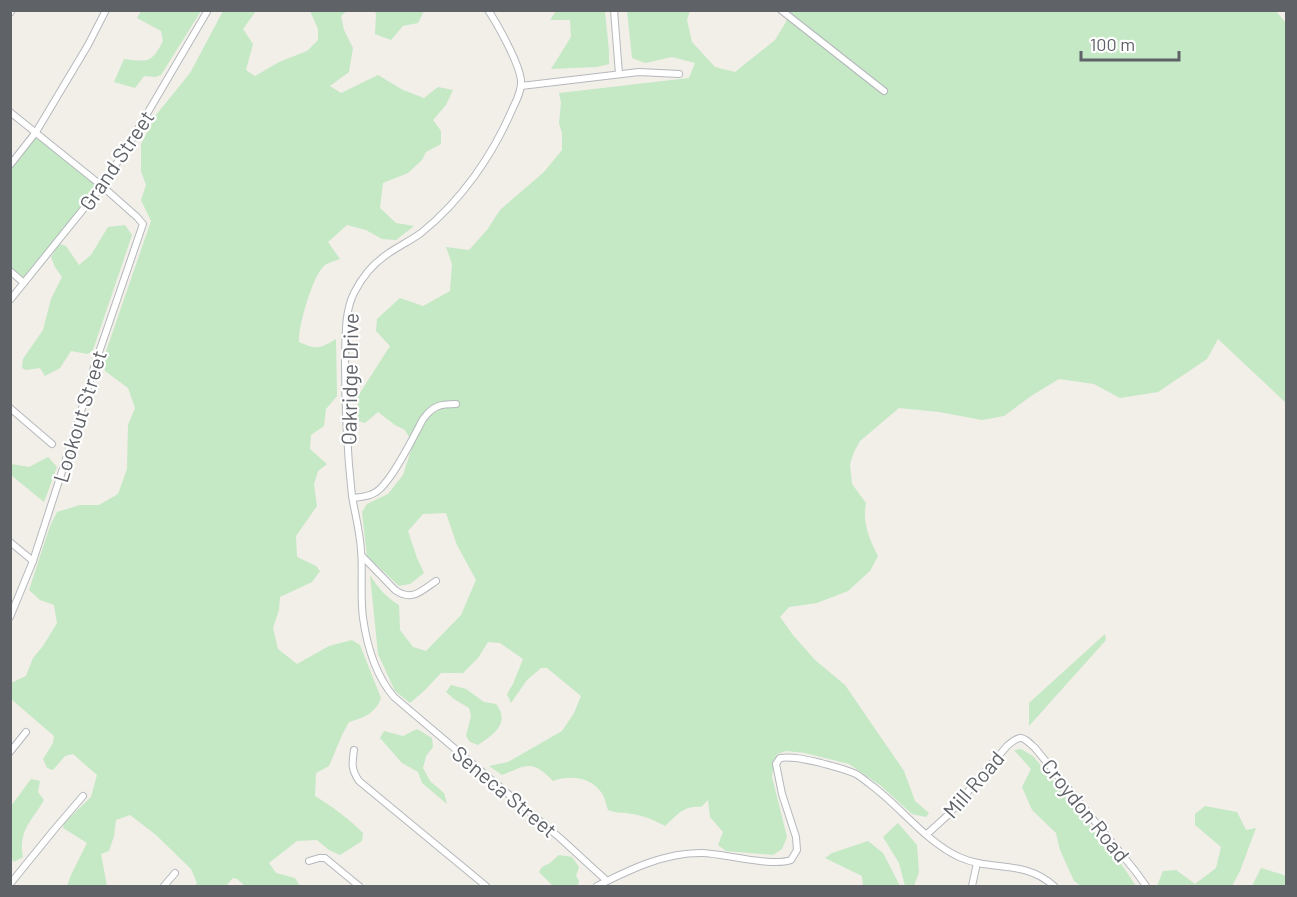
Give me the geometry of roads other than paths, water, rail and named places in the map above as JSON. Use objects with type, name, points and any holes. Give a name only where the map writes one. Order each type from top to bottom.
[{"type":"street","points":[[10,165],[36,132],[88,45],[106,10]]},
{"type":"street","name":"Grand Street","points":[[10,300],[102,186],[208,10]]},
{"type":"street","points":[[488,10],[517,64],[521,86],[639,72],[679,74]]},
{"type":"street","points":[[614,10],[619,74]]},
{"type":"street","points":[[781,10],[884,92]]},
{"type":"street","name":"Oakridge Drive","points":[[400,702],[394,697],[377,671],[363,612],[361,556],[348,450],[345,397],[347,318],[352,296],[375,264],[420,234],[441,215],[471,180],[486,159],[508,118],[521,86]]},
{"type":"street","points":[[10,112],[102,186]]},
{"type":"street","name":"Lookout Street","points":[[10,617],[33,561],[104,336],[141,230],[142,224],[137,217],[102,186]]},
{"type":"street","points":[[10,271],[24,283]]},
{"type":"street","points":[[353,498],[377,492],[391,476],[423,419],[430,411],[443,404],[456,404]]},
{"type":"street","points":[[10,408],[52,444]]},
{"type":"street","points":[[10,542],[33,561]]},
{"type":"street","points":[[361,556],[400,594],[410,596],[436,581]]},
{"type":"street","name":"Seneca Street","points":[[400,702],[607,881]]},
{"type":"street","points":[[11,750],[26,732]]},
{"type":"street","name":"Mill Road","points":[[927,834],[948,814],[1007,746],[1021,737]]},
{"type":"street","name":"Croydon Road","points":[[1021,737],[1035,748],[1146,886]]},
{"type":"street","points":[[354,750],[353,773],[358,781],[486,886]]},
{"type":"street","points":[[597,886],[647,864],[690,853],[778,862],[791,860],[797,850],[796,837],[782,794],[776,764],[780,758],[786,757],[837,767],[857,774],[946,850],[977,863],[1018,868],[1035,873],[1054,886]]},
{"type":"street","points":[[10,884],[82,796]]},
{"type":"street","points":[[309,861],[325,858],[359,886]]},
{"type":"street","points":[[972,886],[977,863]]},
{"type":"street","points":[[164,886],[175,873]]}]
